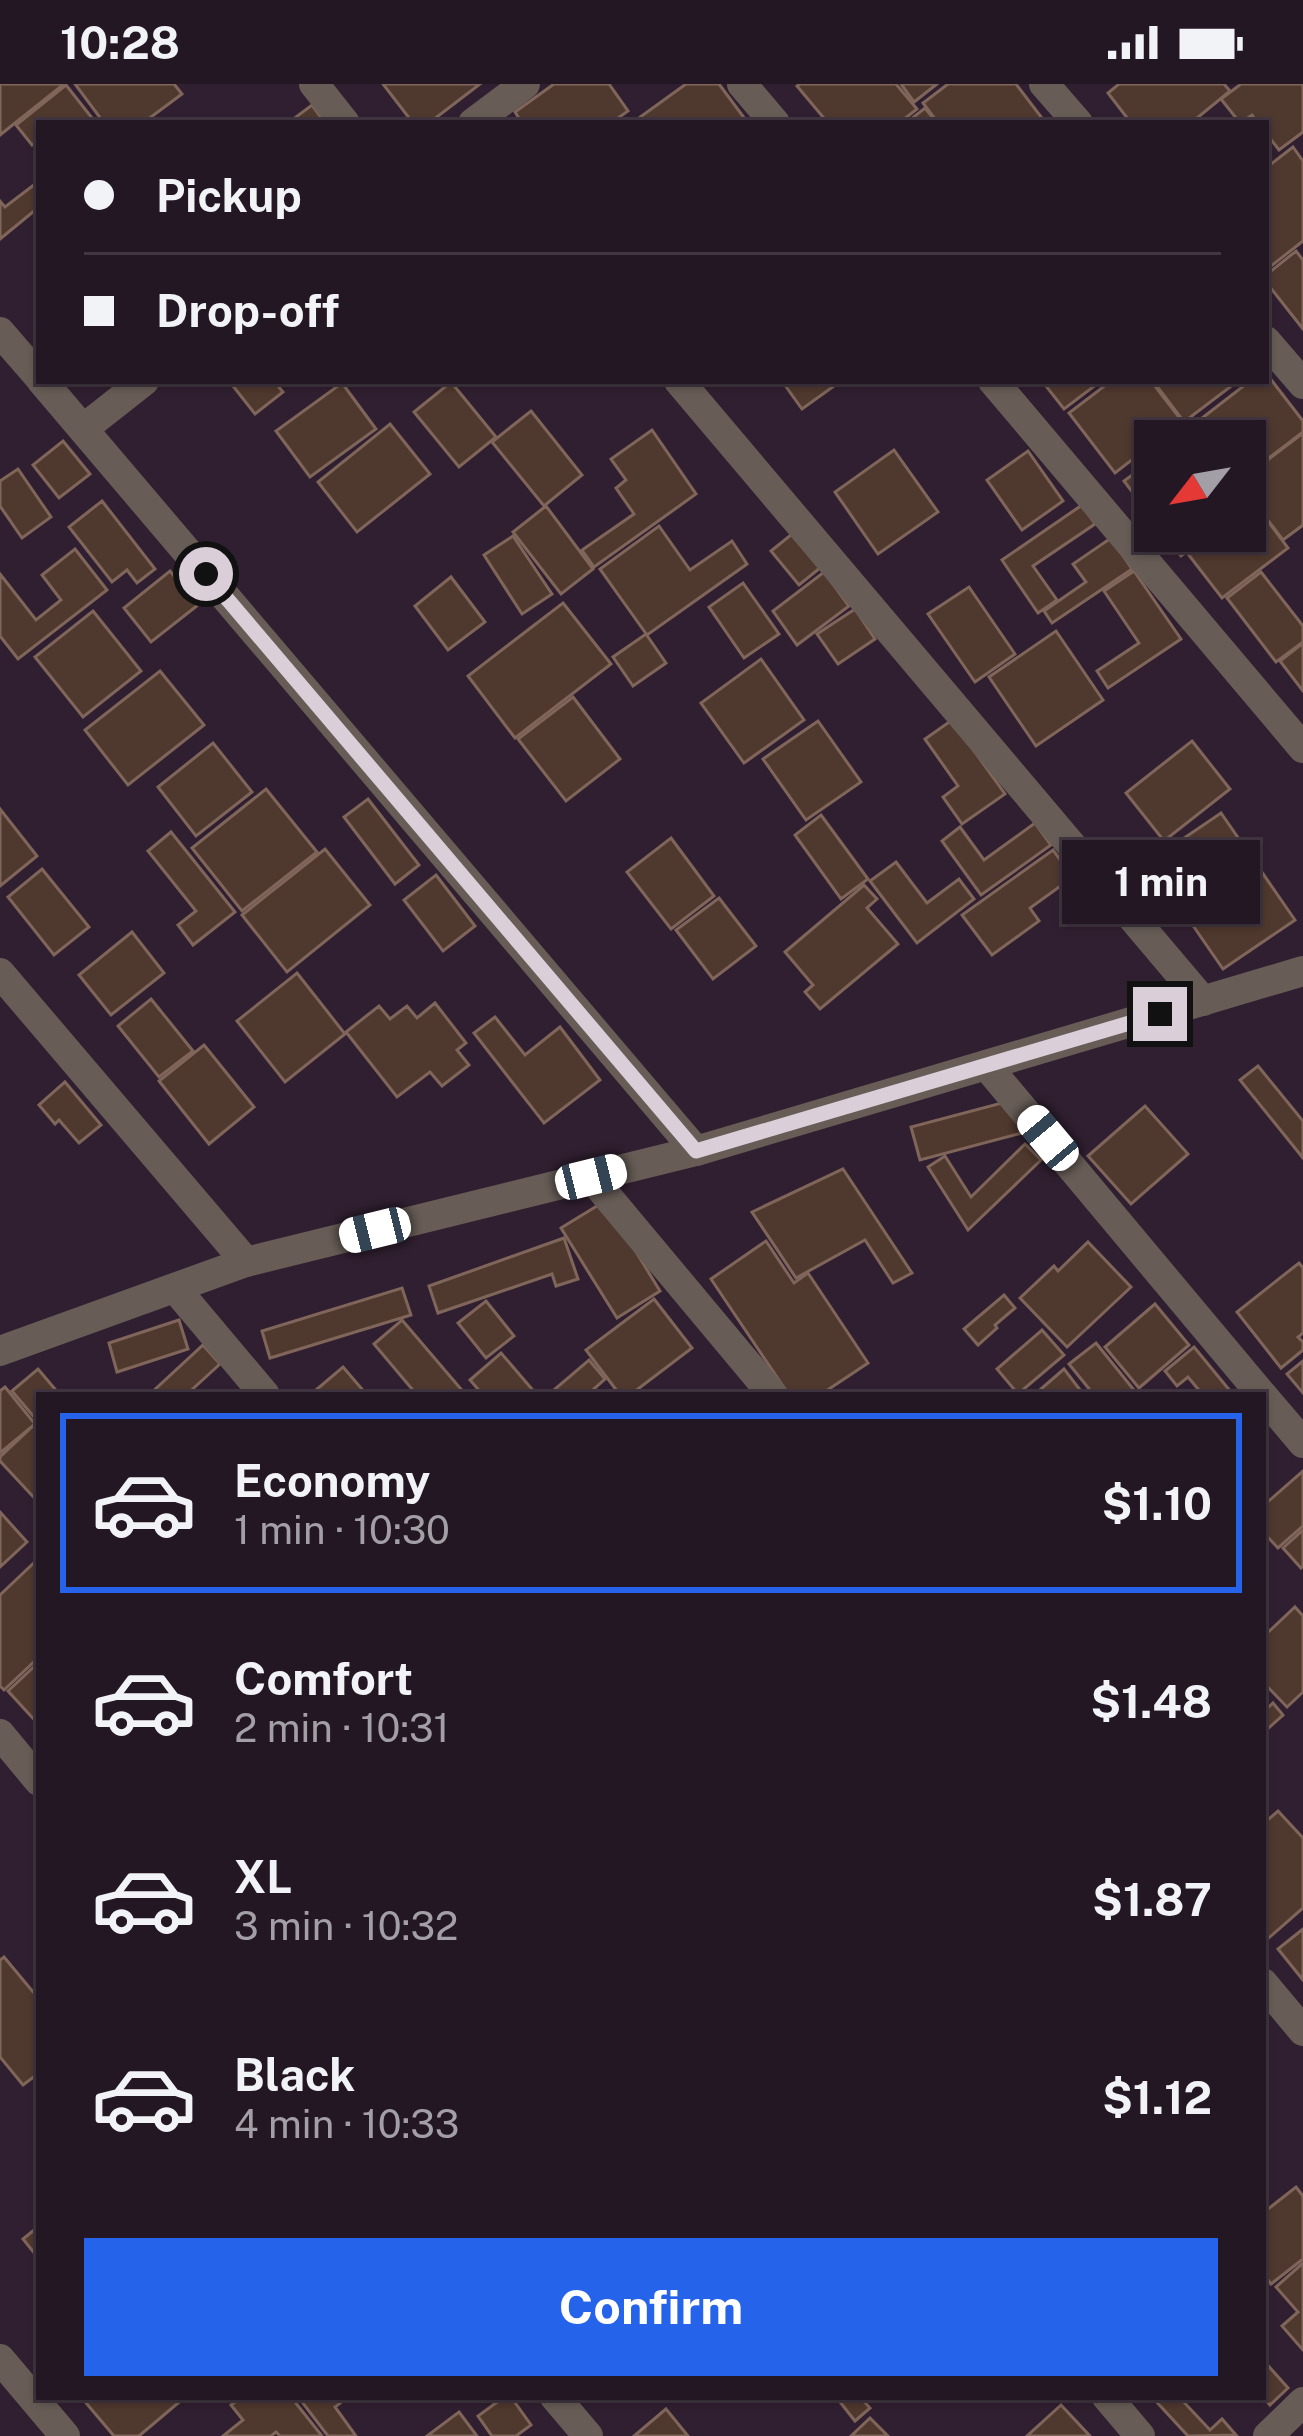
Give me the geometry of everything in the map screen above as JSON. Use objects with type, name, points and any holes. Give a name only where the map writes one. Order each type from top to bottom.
[{"type":"street","points":[[314,84],[344,120]]},
{"type":"street","points":[[477,120],[525,84]]},
{"type":"street","points":[[742,84],[772,120]]},
{"type":"street","points":[[1044,84],[1075,120]]},
{"type":"street","points":[[0,332],[36,374]]},
{"type":"street","points":[[1269,344],[1303,384]]},
{"type":"street","points":[[44,384],[696,1151]]},
{"type":"street","points":[[83,429],[140,384]]},
{"type":"street","points":[[682,384],[1203,1001]]},
{"type":"street","points":[[996,384],[1303,748]]},
{"type":"street","points":[[0,1351],[246,1262],[696,1151],[1303,971]]},
{"type":"street","points":[[0,973],[246,1262]]},
{"type":"street","points":[[986,1065],[1260,1392]]},
{"type":"street","points":[[591,1177],[770,1392]]},
{"type":"street","points":[[175,1288],[262,1392]]},
{"type":"street","points":[[1266,1399],[1303,1444]]},
{"type":"street","points":[[0,1734],[36,1777]]},
{"type":"street","points":[[1266,1987],[1303,2031]]},
{"type":"street","points":[[0,2360],[65,2436]]},
{"type":"street","points":[[557,2400],[587,2436]]},
{"type":"street","points":[[1110,2400],[1140,2436]]},
{"type":"street","points":[[1268,2436],[1303,2402]]},
{"type":"building","points":[[0,84],[64,84],[0,135]]},
{"type":"building","points":[[75,84],[174,84],[182,94],[147,120],[102,120]]},
{"type":"building","points":[[383,84],[480,84],[433,120],[411,120]]},
{"type":"building","points":[[554,84],[609,84],[628,111],[615,120],[520,120],[515,112]]},
{"type":"building","points":[[686,84],[719,84],[746,120],[636,120]]},
{"type":"building","points":[[896,84],[917,109],[903,120],[825,120],[797,86]]},
{"type":"building","points":[[901,84],[937,84],[914,102]]},
{"type":"building","points":[[948,84],[1016,84],[1043,120],[936,120],[923,103]]},
{"type":"building","points":[[1119,84],[1224,84],[1230,91],[1195,120],[1129,120],[1108,93]]},
{"type":"building","points":[[1241,84],[1303,84],[1303,132],[1279,150],[1269,137],[1269,120],[1256,120],[1252,115],[1238,120],[1221,99]]},
{"type":"building","points":[[66,85],[94,120],[36,120],[32,145],[16,125]]},
{"type":"building","points":[[312,105],[323,120],[292,120]]},
{"type":"building","points":[[925,108],[935,120],[910,120]]},
{"type":"building","points":[[1293,147],[1303,161],[1303,241],[1269,268],[1269,166]]},
{"type":"building","points":[[36,183],[36,209],[0,239],[0,201],[5,207]]},
{"type":"building","points":[[1296,251],[1303,260],[1303,329],[1269,286],[1269,273]]},
{"type":"building","points":[[1269,377],[1303,421],[1303,432],[1266,460],[1266,420],[1199,420],[1246,384],[1269,384]]},
{"type":"building","points":[[231,384],[276,384],[283,392],[255,414]]},
{"type":"building","points":[[341,384],[376,429],[310,477],[276,431]]},
{"type":"building","points":[[453,384],[496,437],[459,467],[414,412]]},
{"type":"building","points":[[784,384],[837,384],[802,409]]},
{"type":"building","points":[[1044,384],[1097,384],[1064,409]]},
{"type":"building","points":[[1107,384],[1153,384],[1181,420],[1134,420],[1134,458],[1115,473],[1069,413]]},
{"type":"building","points":[[1155,384],[1234,384],[1182,420]]},
{"type":"building","points":[[531,411],[582,475],[544,506],[492,442]]},
{"type":"building","points":[[390,424],[430,474],[357,532],[318,482]]},
{"type":"building","points":[[652,430],[696,494],[594,567],[582,550],[634,514],[616,488],[626,480],[611,459]]},
{"type":"building","points":[[1303,433],[1303,525],[1283,540],[1266,518],[1266,461]]},
{"type":"building","points":[[63,441],[90,474],[59,498],[33,465]]},
{"type":"building","points":[[894,450],[938,512],[878,554],[835,492]]},
{"type":"building","points":[[1028,451],[1063,501],[1022,530],[987,480]]},
{"type":"building","points":[[18,469],[51,517],[22,538],[0,506],[0,481]]},
{"type":"building","points":[[1134,474],[1134,494],[1124,481]]},
{"type":"building","points":[[102,501],[155,569],[137,583],[127,570],[112,582],[69,527]]},
{"type":"building","points":[[1082,505],[1095,524],[1033,566],[1057,600],[1038,613],[1002,560]]},
{"type":"building","points":[[546,506],[593,569],[561,594],[513,532]]},
{"type":"building","points":[[1266,519],[1288,548],[1222,598],[1188,554],[1266,552]]},
{"type":"building","points":[[659,526],[690,570],[732,541],[747,564],[647,635],[600,569]]},
{"type":"building","points":[[792,534],[820,568],[799,585],[771,551]]},
{"type":"building","points":[[513,536],[552,594],[522,614],[484,555]]},
{"type":"building","points":[[1111,538],[1132,569],[1052,623],[1044,611],[1086,582],[1073,564]]},
{"type":"building","points":[[75,549],[107,590],[18,659],[0,636],[0,574],[36,620],[61,600],[42,575]]},
{"type":"building","points":[[170,571],[198,605],[151,642],[124,608]]},
{"type":"building","points":[[1134,571],[1181,639],[1108,688],[1097,671],[1139,643],[1104,591]]},
{"type":"building","points":[[824,572],[849,606],[797,645],[773,611]]},
{"type":"building","points":[[1261,572],[1303,626],[1303,642],[1276,662],[1227,598]]},
{"type":"building","points":[[451,577],[485,622],[448,650],[415,606]]},
{"type":"building","points":[[743,583],[779,634],[744,658],[709,607]]},
{"type":"building","points":[[969,587],[1015,654],[975,682],[928,614]]},
{"type":"building","points":[[563,603],[611,664],[515,738],[468,676]]},
{"type":"building","points":[[855,609],[875,639],[838,664],[817,634]]},
{"type":"building","points":[[93,611],[141,671],[83,717],[35,657]]},
{"type":"building","points":[[1056,631],[1103,700],[1036,746],[989,677]]},
{"type":"building","points":[[646,634],[666,663],[633,686],[613,657]]},
{"type":"building","points":[[1303,643],[1303,691],[1280,661]]},
{"type":"building","points":[[761,659],[804,720],[744,763],[701,703]]},
{"type":"building","points":[[160,671],[204,725],[128,785],[85,730]]},
{"type":"building","points":[[573,697],[620,759],[566,801],[518,739]]},
{"type":"building","points":[[952,720],[1005,794],[962,824],[943,797],[958,786],[925,739]]},
{"type":"building","points":[[818,721],[861,782],[806,820],[763,759]]},
{"type":"building","points":[[1192,741],[1230,789],[1164,841],[1126,793]]},
{"type":"building","points":[[213,743],[252,792],[196,836],[158,787]]},
{"type":"building","points":[[266,789],[317,852],[242,911],[192,848]]},
{"type":"building","points":[[368,799],[419,865],[395,884],[344,817]]},
{"type":"building","points":[[0,809],[37,856],[0,886]]},
{"type":"building","points":[[1221,813],[1295,920],[1223,969],[1149,862]]},
{"type":"building","points":[[821,815],[868,879],[841,899],[795,835]]},
{"type":"building","points":[[1035,823],[1051,845],[981,895],[942,841],[960,827],[984,860]]},
{"type":"building","points":[[171,832],[235,912],[193,945],[178,925],[196,911],[148,851]]},
{"type":"building","points":[[671,838],[714,896],[671,929],[627,872]]},
{"type":"building","points":[[325,849],[370,905],[287,972],[242,915]]},
{"type":"building","points":[[1053,850],[1073,877],[1030,908],[1039,921],[992,955],[962,915]]},
{"type":"building","points":[[896,862],[927,903],[959,879],[974,899],[917,943],[870,881]]},
{"type":"building","points":[[42,869],[89,927],[54,955],[8,897]]},
{"type":"building","points":[[436,875],[475,926],[443,951],[404,900]]},
{"type":"building","points":[[864,885],[877,899],[867,908],[898,944],[820,1009],[805,992],[813,985],[785,952]]},
{"type":"building","points":[[719,898],[756,946],[713,979],[676,930]]},
{"type":"building","points":[[132,932],[164,973],[111,1015],[79,975]]},
{"type":"building","points":[[297,973],[345,1034],[285,1082],[237,1021]]},
{"type":"building","points":[[151,999],[193,1051],[159,1077],[118,1026]]},
{"type":"building","points":[[435,1003],[466,1043],[457,1050],[469,1065],[442,1086],[430,1072],[397,1097],[346,1032],[379,1006],[390,1019],[407,1006],[417,1018]]},
{"type":"building","points":[[495,1017],[525,1055],[560,1027],[600,1080],[544,1123],[474,1033]]},
{"type":"building","points":[[204,1045],[254,1107],[209,1144],[159,1081]]},
{"type":"building","points":[[1258,1066],[1303,1121],[1303,1158],[1240,1080]]},
{"type":"building","points":[[65,1082],[101,1125],[79,1143],[39,1105]]},
{"type":"building","points":[[1013,1100],[1022,1133],[920,1160],[911,1127]]},
{"type":"building","points":[[1145,1106],[1188,1154],[1131,1204],[1088,1156]]},
{"type":"building","points":[[1025,1144],[1041,1160],[968,1230],[928,1167],[945,1156],[971,1197]]},
{"type":"building","points":[[843,1169],[912,1273],[893,1283],[865,1240],[796,1278],[752,1212]]},
{"type":"building","points":[[605,1201],[660,1291],[617,1318],[561,1228]]},
{"type":"building","points":[[564,1238],[578,1279],[556,1286],[552,1274],[438,1313],[429,1286]]},
{"type":"building","points":[[766,1241],[794,1283],[808,1273],[868,1363],[824,1392],[787,1392],[711,1279]]},
{"type":"building","points":[[1088,1242],[1131,1287],[1067,1347],[1020,1298]]},
{"type":"building","points":[[1299,1263],[1303,1268],[1303,1333],[1298,1337],[1303,1350],[1281,1368],[1237,1312]]},
{"type":"building","points":[[402,1288],[411,1315],[270,1358],[262,1331]]},
{"type":"building","points":[[1004,1295],[1015,1308],[978,1345],[964,1329]]},
{"type":"building","points":[[654,1299],[692,1348],[634,1392],[618,1392],[586,1350]]},
{"type":"building","points":[[486,1301],[514,1336],[486,1358],[458,1323]]},
{"type":"building","points":[[1155,1304],[1189,1345],[1139,1388],[1105,1347]]},
{"type":"building","points":[[179,1320],[188,1349],[117,1372],[109,1343]]},
{"type":"building","points":[[402,1320],[463,1392],[414,1392],[374,1344]]},
{"type":"building","points":[[1042,1330],[1064,1355],[1020,1392],[997,1369]]},
{"type":"building","points":[[1096,1343],[1136,1392],[1092,1392],[1069,1364]]},
{"type":"building","points":[[203,1345],[220,1364],[189,1392],[152,1392]]},
{"type":"building","points":[[1194,1347],[1231,1392],[1200,1392],[1188,1377],[1177,1386],[1165,1371]]},
{"type":"building","points":[[501,1353],[534,1392],[480,1392],[470,1380]]},
{"type":"building","points":[[589,1360],[605,1379],[590,1392],[552,1392]]},
{"type":"building","points":[[1303,1361],[1303,1393],[1287,1374]]},
{"type":"building","points":[[343,1367],[364,1392],[314,1392]]},
{"type":"building","points":[[38,1369],[57,1392],[36,1392],[36,1419],[12,1391]]},
{"type":"building","points":[[1064,1369],[1082,1392],[1037,1392]]},
{"type":"building","points":[[5,1387],[35,1424],[0,1453],[0,1391]]},
{"type":"building","points":[[36,1427],[36,1500],[0,1461]]},
{"type":"building","points":[[1303,1471],[1303,1526],[1278,1548],[1266,1535],[1266,1503]]},
{"type":"building","points":[[0,1512],[27,1542],[0,1567]]},
{"type":"building","points":[[1303,1530],[1303,1566],[1301,1568],[1283,1548]]},
{"type":"building","points":[[36,1561],[36,1660],[4,1690],[0,1686],[0,1595]]},
{"type":"building","points":[[1295,1607],[1303,1616],[1303,1692],[1287,1707],[1266,1685],[1266,1634]]},
{"type":"building","points":[[36,1665],[36,1722],[8,1691]]},
{"type":"building","points":[[1273,1703],[1283,1715],[1266,1730],[1266,1709]]},
{"type":"building","points":[[1278,1811],[1303,1838],[1303,1908],[1266,1940],[1266,1821]]},
{"type":"building","points":[[1303,1929],[1303,1980],[1278,1949]]},
{"type":"building","points":[[4,1957],[36,1995],[36,2075],[23,2085],[0,2057],[0,1960]]},
{"type":"building","points":[[1296,2187],[1303,2196],[1303,2259],[1271,2284],[1266,2277],[1266,2211]]},
{"type":"building","points":[[36,2228],[36,2255],[23,2239]]},
{"type":"building","points":[[1303,2263],[1303,2350],[1282,2326],[1298,2312],[1276,2287]]},
{"type":"building","points":[[1266,2363],[1288,2388],[1270,2405],[1266,2400]]},
{"type":"building","points":[[84,2400],[182,2400],[139,2436],[114,2436]]},
{"type":"building","points":[[238,2400],[293,2400],[322,2436],[280,2436],[276,2432],[271,2436],[223,2436],[243,2420],[231,2405]]},
{"type":"building","points":[[344,2400],[335,2407],[356,2436],[328,2436],[302,2402]]},
{"type":"building","points":[[500,2400],[513,2400],[531,2425],[516,2436],[492,2436],[478,2416]]},
{"type":"building","points":[[838,2400],[863,2400],[870,2408],[855,2421]]},
{"type":"building","points":[[1155,2400],[1182,2400],[1210,2430],[1222,2419],[1236,2435],[1188,2436]]},
{"type":"building","points":[[1061,2405],[1090,2436],[1027,2436]]},
{"type":"building","points":[[666,2409],[688,2436],[634,2436]]},
{"type":"building","points":[[459,2412],[477,2436],[427,2436]]},
{"type":"building","points":[[870,2418],[888,2436],[851,2436]]},
{"type":"route","points":[[206,574],[696,1151],[1160,1014]]}]
